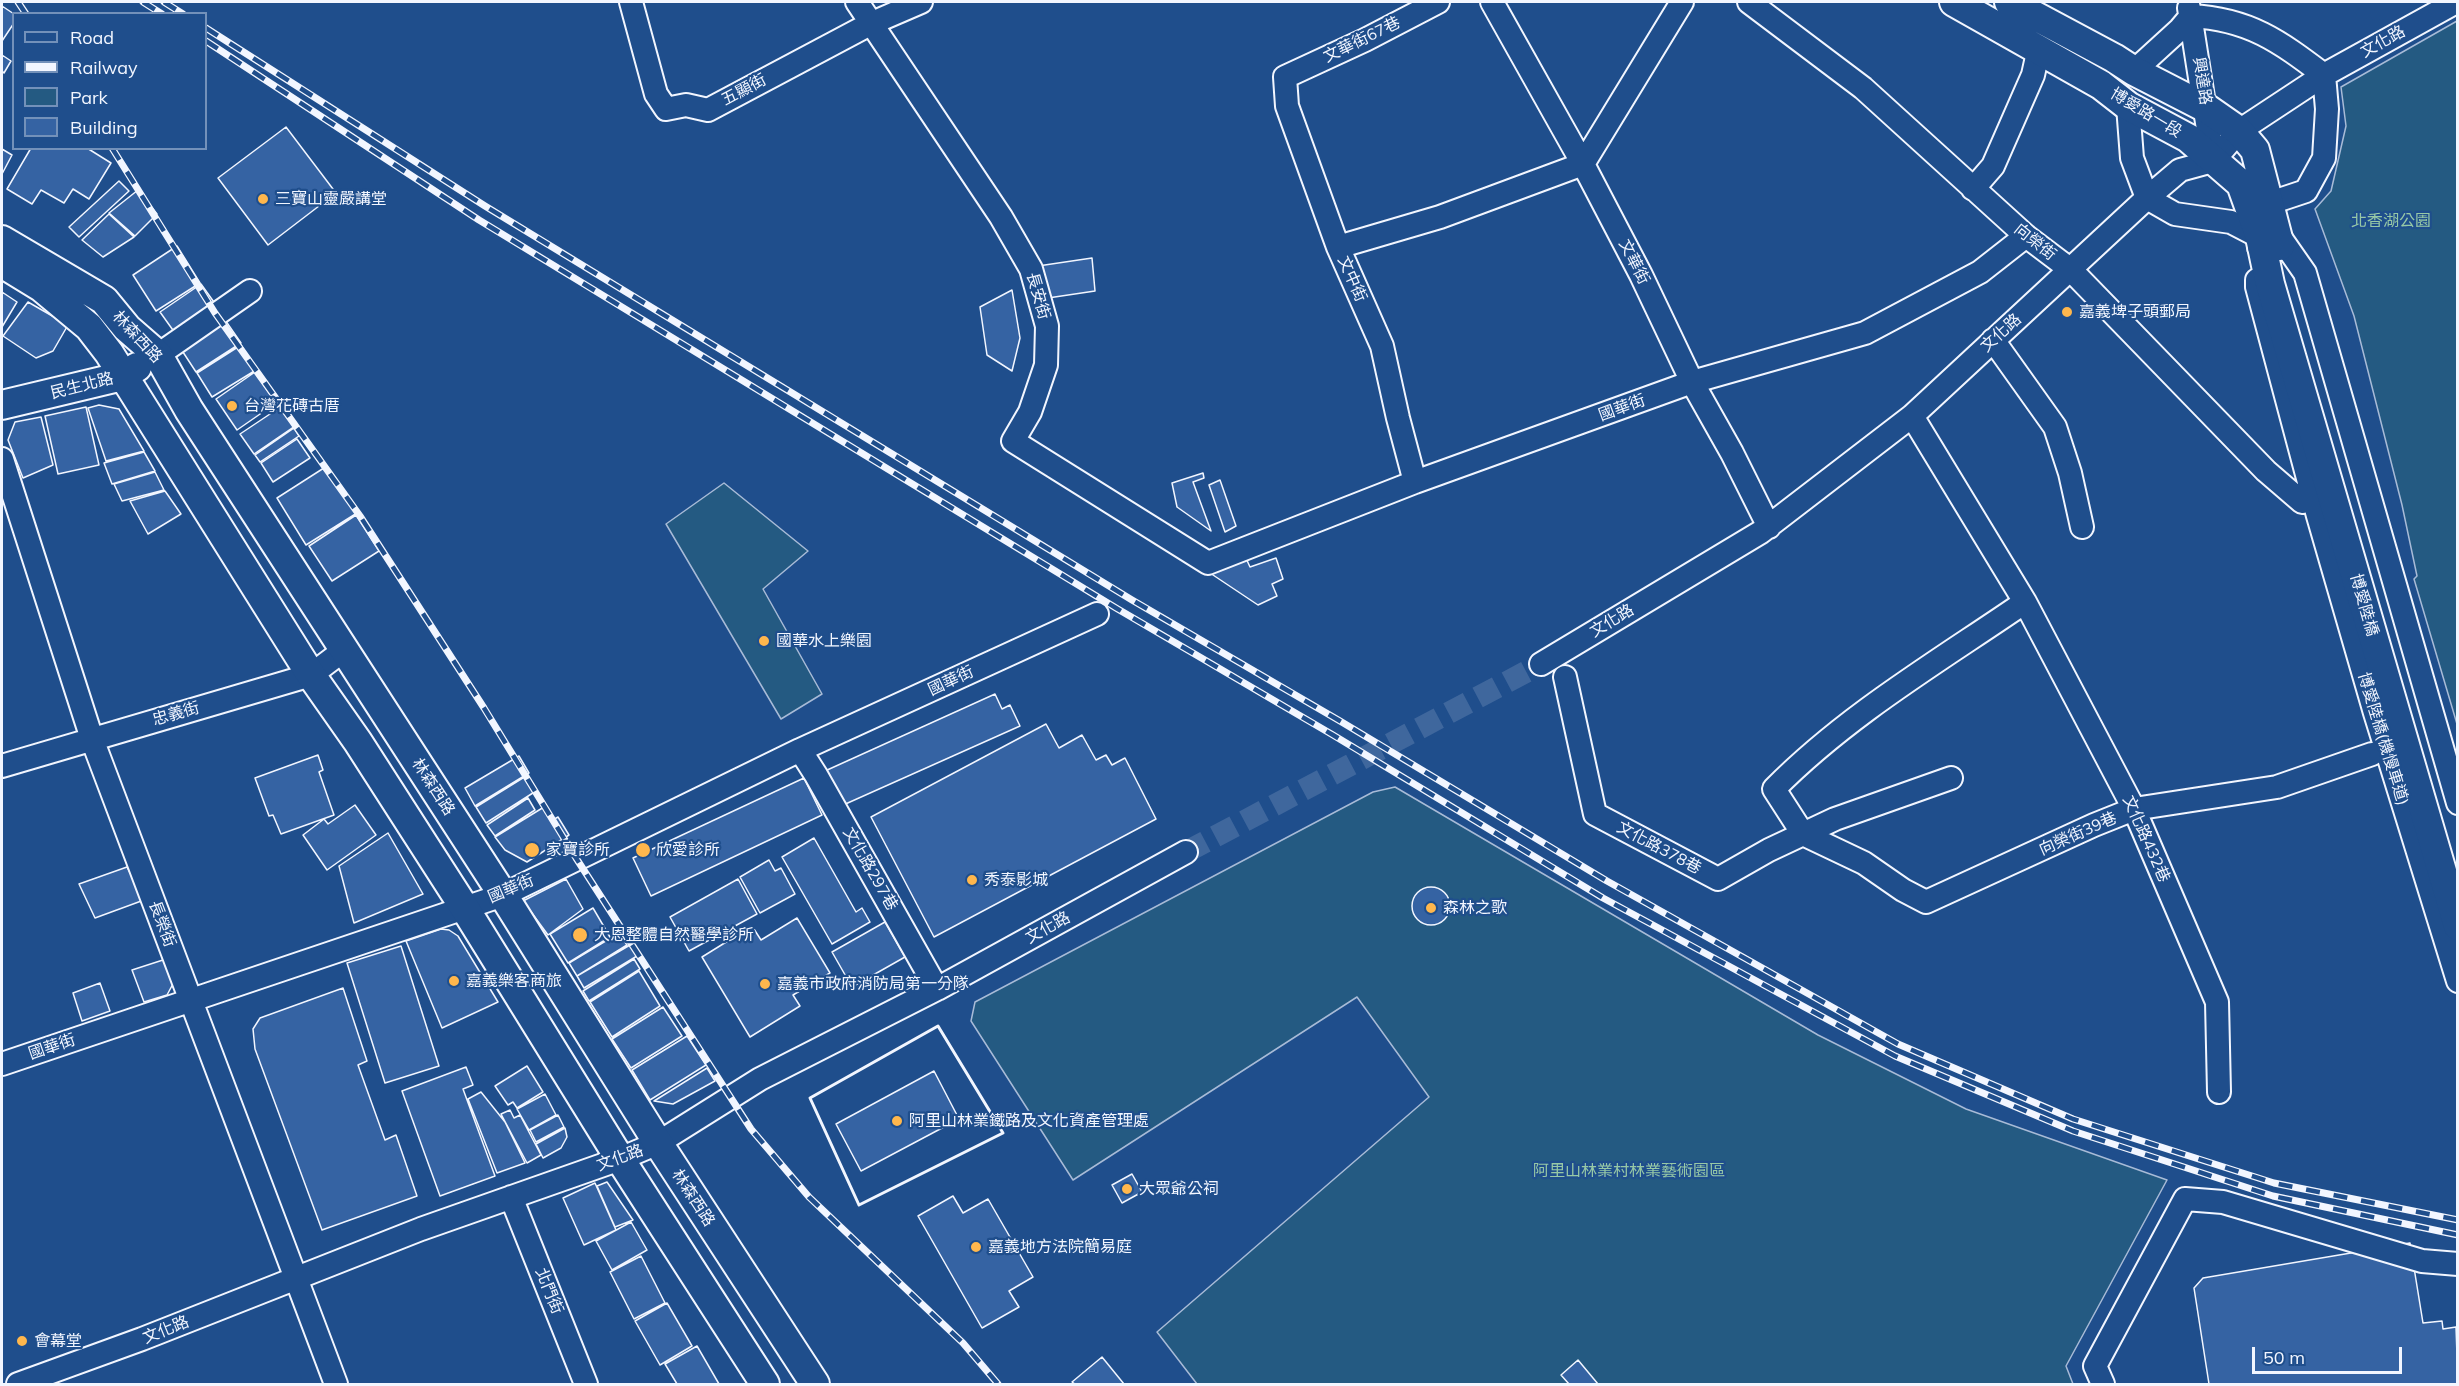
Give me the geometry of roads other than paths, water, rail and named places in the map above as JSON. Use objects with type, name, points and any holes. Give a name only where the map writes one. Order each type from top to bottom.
[{"type":"main road","name":"博愛路一段","points":[[1954,2],[2039,48],[2101,85],[2128,106],[2188,138],[2241,184],[2268,223]]},
{"type":"main road","name":"博愛路一段","points":[[2009,2],[2206,108],[2239,131],[2255,150],[2280,280]]},
{"type":"main road","name":"林森西路","points":[[2,240],[104,300],[127,328],[158,355],[189,410],[503,895],[658,1143],[815,1384]]},
{"type":"main road","name":"林森西路","points":[[2,262],[41,286],[89,327],[123,376],[311,675],[358,742],[464,907],[620,1159],[765,1384]]},
{"type":"main road","name":"博愛陸橋","points":[[2280,280],[2457,856]]},
{"type":"main road","name":"博愛陸橋","points":[[2280,280],[2457,926]]},
{"type":"main road","name":"民生北路","points":[[2,405],[123,376],[158,355]]},
{"type":"street","name":"五顯街","points":[[631,2],[654,85],[666,109],[686,105],[708,110],[870,24],[921,2]]},
{"type":"street","name":"長安街","points":[[857,2],[1001,217],[1031,269],[1047,326],[1046,365],[1030,412],[1013,441],[1208,563]]},
{"type":"street","name":"文華街67巷","points":[[1286,77],[1438,2]]},
{"type":"street","name":"文華街","points":[[1492,2],[1583,164],[1641,275],[1692,382],[1732,453],[1769,527]]},
{"type":"street","points":[[1338,247],[1440,217],[1583,164],[1682,2]]},
{"type":"street","name":"向榮街","points":[[1749,2],[1863,88],[2026,236],[2071,270],[2266,471],[2302,502]]},
{"type":"street","name":"文化路","points":[[1541,664],[1769,527],[1912,416],[2146,198],[2180,170],[2213,161],[2239,131],[2324,75],[2456,2]]},
{"type":"street","points":[[2128,106],[2132,158],[2146,198],[2175,214],[2231,222],[2268,223],[2306,191],[2324,158],[2327,109],[2324,75],[2263,32],[2190,9],[2134,71]]},
{"type":"street","name":"興達路","points":[[2190,9],[2213,161]]},
{"type":"street","points":[[1973,189],[1993,166],[2033,75],[2039,48]]},
{"type":"street","name":"文中街","points":[[1286,77],[1287,106],[1338,247],[1382,346],[1415,482]]},
{"type":"street","name":"國華街","points":[[1208,563],[1415,482],[1692,382],[1865,333],[1980,272],[2026,236]]},
{"type":"street","points":[[2280,280],[2457,803]]},
{"type":"street","name":"博愛陸橋(機慢車道)","points":[[2280,280],[2318,516],[2368,691],[2457,981]]},
{"type":"street","points":[[158,355],[249,291]]},
{"type":"street","points":[[1993,340],[2055,427],[2070,474],[2082,527]]},
{"type":"street","name":"文化路432巷","points":[[1912,416],[2025,602],[2134,810],[2217,1002],[2219,1092]]},
{"type":"street","name":"長榮街","points":[[2,459],[92,739],[336,1384]]},
{"type":"street","points":[[1803,834],[1774,789],[1801,762],[1874,704],[2025,602]]},
{"type":"street","name":"國華街","points":[[2,1065],[503,895],[800,750],[1097,614]]},
{"type":"street","name":"忠義街","points":[[2,766],[311,675],[344,650]]},
{"type":"street","name":"文化路378巷","points":[[1565,677],[1595,814],[1718,879],[1769,850],[1835,819],[1951,778]]},
{"type":"street","name":"文化路297巷","points":[[800,750],[938,989]]},
{"type":"street","name":"向榮街39巷","points":[[1803,834],[1864,864],[1926,902],[2094,825],[2134,810],[2277,787],[2372,754]]},
{"type":"street","name":"文化路","points":[[18,1384],[142,1339],[296,1277],[620,1159],[658,1143],[760,1079],[938,989],[1186,852]]},
{"type":"street","name":"北門街","points":[[511,1197],[586,1384]]},
{"type":"street","points":[[2103,1384],[2095,1366],[2185,1200],[2223,1202],[2422,1261],[2457,1264]]},
{"type":"tunnel","points":[[1186,852],[1541,664]]},
{"type":"railway","points":[[18,2],[25,12]]},
{"type":"railway","points":[[143,2],[159,12]]},
{"type":"railway","points":[[164,2],[180,12]]},
{"type":"railway","points":[[207,29],[485,206],[1132,600],[1607,881],[1898,1044],[2073,1119],[2274,1183],[2458,1220]]},
{"type":"railway","points":[[207,42],[479,220],[1116,608],[1333,735],[1603,898],[1895,1056],[2073,1131],[2273,1196],[2458,1235]]},
{"type":"railway","points":[[113,150],[215,313],[360,516],[484,708],[576,858],[751,1129],[809,1197],[963,1343],[998,1384]]},
{"type":"place","name":"三寶山靈嚴講堂","points":[[263,199]]},
{"type":"place","name":"嘉義埤子頭郵局","points":[[2067,312]]},
{"type":"place","name":"台灣花磚古厝","points":[[232,406]]},
{"type":"place","name":"國華水上樂園","points":[[764,641]]},
{"type":"place","name":"家寶診所","points":[[532,850]]},
{"type":"place","name":"欣愛診所","points":[[643,850]]},
{"type":"place","name":"秀泰影城","points":[[972,880]]},
{"type":"place","name":"森林之歌","points":[[1431,908]]},
{"type":"place","name":"大恩整體自然醫學診所","points":[[580,935]]},
{"type":"place","name":"嘉義樂客商旅","points":[[454,981]]},
{"type":"place","name":"嘉義市政府消防局第一分隊","points":[[765,984]]},
{"type":"place","name":"阿里山林業鐵路及文化資產管理處","points":[[897,1121]]},
{"type":"place","name":"大眾爺公祠","points":[[1127,1189]]},
{"type":"place","name":"嘉義地方法院簡易庭","points":[[976,1247]]},
{"type":"place","name":"會幕堂","points":[[22,1341]]},
{"type":"park label","name":"北香湖公園","points":[[2391,221]]},
{"type":"park label","name":"阿里山林業村林業藝術園區","points":[[1629,1171]]}]
